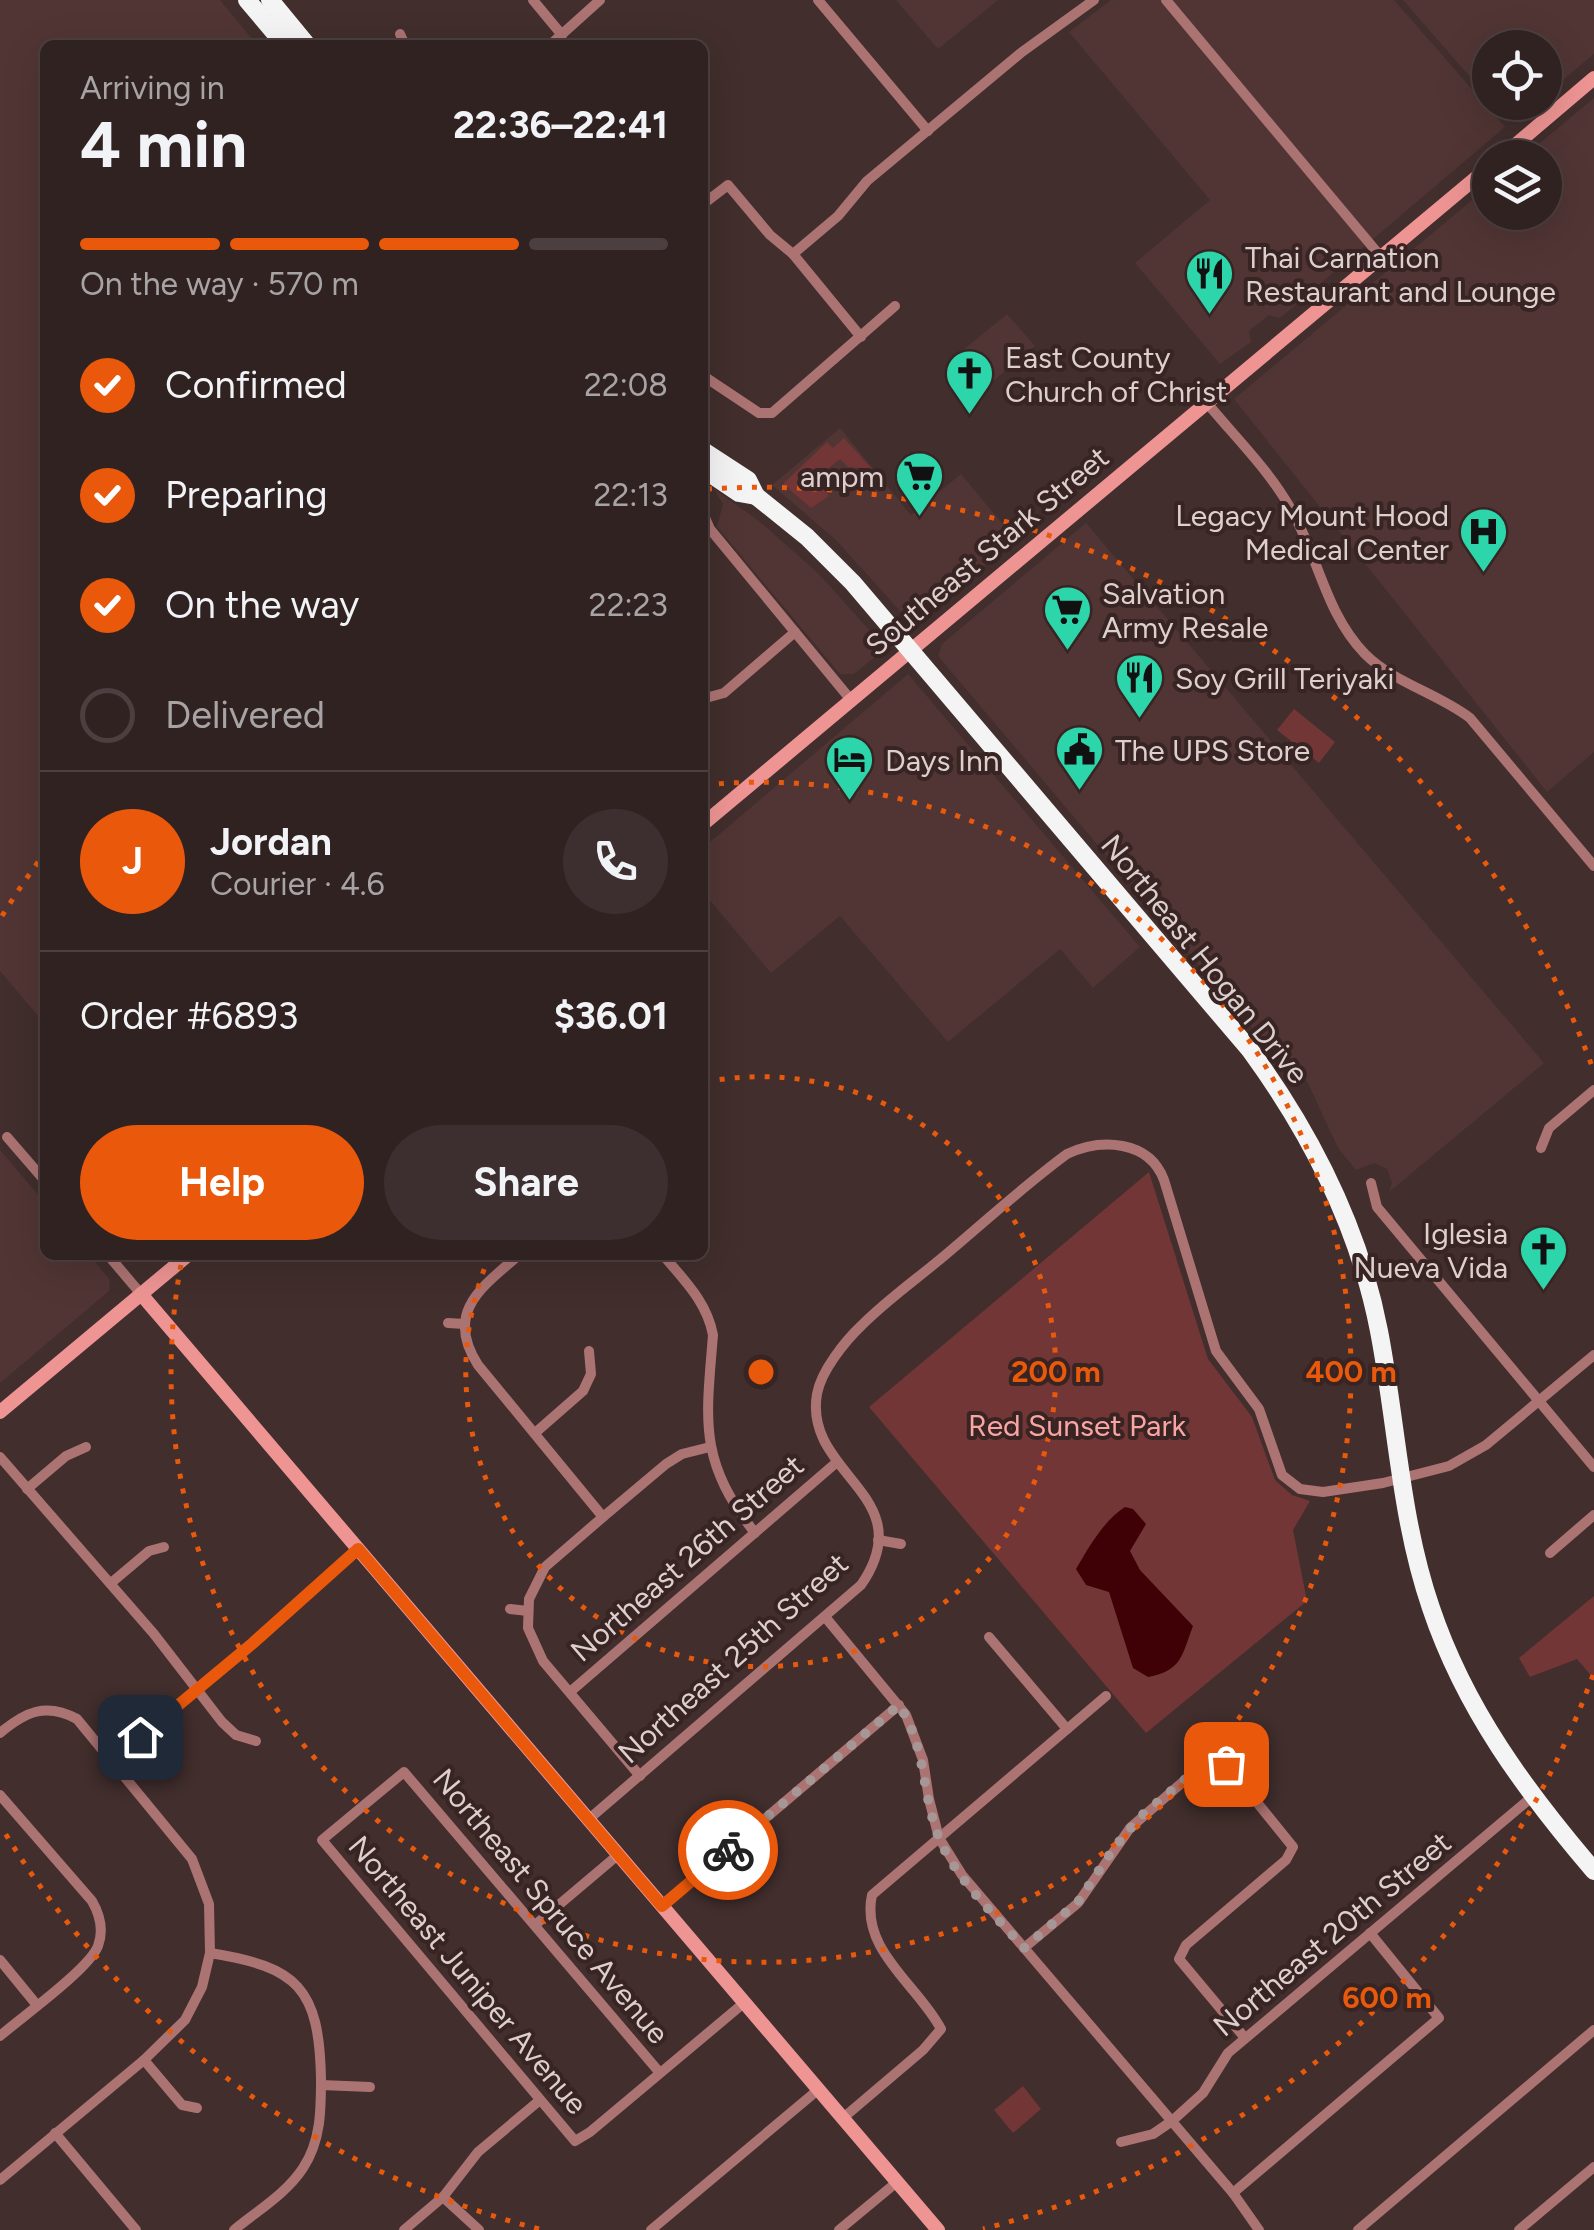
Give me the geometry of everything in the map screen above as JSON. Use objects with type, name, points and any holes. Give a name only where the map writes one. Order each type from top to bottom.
[{"type":"highway","points":[[247,0],[296,40]]},
{"type":"highway","points":[[270,0],[297,40]]},
{"type":"highway","name":"Northeast Hogan Drive","points":[[708,454],[748,480],[756,496],[832,560],[912,650],[1250,1050],[1302,1126],[1333,1186],[1368,1286],[1420,1574],[1442,1640],[1481,1721],[1532,1797],[1594,1871]]},
{"type":"highway","name":"Northeast Hogan Drive","points":[[708,472],[739,493],[756,496]]},
{"type":"main road","points":[[1521,140],[1594,78]]},
{"type":"main road","name":"Southeast Stark Street","points":[[708,820],[1472,181]]},
{"type":"main road","points":[[0,1412],[182,1260]]},
{"type":"main road","points":[[141,1294],[938,2230]]},
{"type":"street","points":[[532,0],[562,35]]},
{"type":"street","points":[[556,40],[600,0]]},
{"type":"street","points":[[818,0],[928,131]]},
{"type":"street","points":[[794,254],[838,216],[867,181],[1035,43],[1094,0]]},
{"type":"street","points":[[1166,0],[1382,256]]},
{"type":"street","points":[[708,200],[728,185],[770,236],[794,254],[861,337]]},
{"type":"street","points":[[708,380],[764,415],[772,413],[895,306]]},
{"type":"street","points":[[1207,403],[1286,500],[1306,537],[1329,600],[1352,640],[1377,665],[1470,718],[1592,861]]},
{"type":"street","points":[[708,524],[851,700]]},
{"type":"street","points":[[708,697],[724,693],[795,632]]},
{"type":"street","points":[[1541,1148],[1549,1128],[1594,1090]]},
{"type":"street","points":[[8,1137],[40,1175]]},
{"type":"street","points":[[878,1540],[873,1507],[837,1462],[820,1433],[816,1410],[819,1386],[862,1324],[1060,1159],[1084,1148],[1126,1145],[1146,1154],[1160,1170],[1216,1351],[1259,1409],[1282,1474],[1294,1486],[1311,1492],[1401,1480],[1438,1470],[1472,1455],[1594,1354]]},
{"type":"street","points":[[1371,1183],[1377,1206],[1594,1467]]},
{"type":"street","points":[[112,1260],[141,1294]]},
{"type":"street","points":[[513,1260],[477,1292],[464,1324],[466,1344],[478,1365],[603,1517]]},
{"type":"street","points":[[667,1260],[701,1302],[711,1324],[706,1409],[710,1447],[725,1489],[755,1533]]},
{"type":"street","points":[[448,1322],[464,1324]]},
{"type":"street","points":[[535,1432],[584,1391],[591,1374],[589,1351]]},
{"type":"street","points":[[640,1776],[536,1650],[528,1628],[532,1588],[545,1567],[666,1464],[682,1454],[710,1447]]},
{"type":"street","points":[[27,1489],[66,1456],[86,1448]]},
{"type":"street","points":[[0,1456],[111,1582],[195,1691],[236,1735],[256,1741]]},
{"type":"street","name":"Northeast 26th Street","points":[[570,1692],[837,1462]]},
{"type":"street","points":[[1550,1553],[1594,1515]]},
{"type":"street","name":"Northeast 25th Street","points":[[589,1819],[826,1618],[868,1575],[878,1540],[900,1544]]},
{"type":"street","points":[[111,1582],[148,1551],[164,1547]]},
{"type":"street","points":[[112,1760],[358,1549]]},
{"type":"street","points":[[510,1609],[528,1610]]},
{"type":"street","points":[[826,1618],[899,1705],[923,1760],[939,1838],[962,1875],[1233,2193],[1259,2230]]},
{"type":"street","points":[[988,1637],[1067,1729]]},
{"type":"street","points":[[843,2118],[923,2050],[941,2029],[931,2010],[876,1940],[869,1909],[872,1895],[1106,1696]]},
{"type":"street","points":[[662,1906],[899,1705]]},
{"type":"street","points":[[0,1733],[30,1712],[54,1709],[76,1719],[186,1849],[209,1904],[210,1953],[202,1987],[178,2028],[0,2180]]},
{"type":"street","points":[[1024,1948],[1078,1902],[1140,1817],[1216,1758],[1226,1764],[1293,1846],[1286,1860],[1186,1945],[1179,1959],[1246,2038]]},
{"type":"street","name":"Northeast Juniper Avenue","points":[[404,1772],[322,1840],[540,2100],[576,2141],[660,2073]]},
{"type":"street","name":"Northeast Spruce Avenue","points":[[404,1772],[660,2073]]},
{"type":"street","points":[[0,1795],[92,1901],[100,1922],[94,1954],[0,2036]]},
{"type":"street","name":"Northeast 20th Street","points":[[1121,2142],[1153,2134],[1172,2121],[1203,2094],[1221,2061],[1246,2038],[1532,1797]]},
{"type":"street","points":[[534,1925],[619,1854]]},
{"type":"street","points":[[1233,2193],[1439,2018],[1370,1933]]},
{"type":"street","points":[[210,1953],[269,1966],[298,1988],[312,2008],[319,2030],[318,2132],[304,2167],[288,2186],[234,2230]]},
{"type":"street","points":[[0,1960],[36,2004]]},
{"type":"street","points":[[660,2073],[744,2002]]},
{"type":"street","points":[[1358,2230],[1593,2033]]},
{"type":"street","points":[[144,2060],[182,2105],[197,2108]]},
{"type":"street","points":[[321,2085],[370,2087]]},
{"type":"street","points":[[651,2230],[818,2089]]},
{"type":"street","points":[[404,2230],[443,2198],[478,2152],[540,2100]]},
{"type":"street","points":[[56,2134],[136,2230]]},
{"type":"street","points":[[1519,2230],[1594,2166]]},
{"type":"street","points":[[839,2230],[897,2182]]},
{"type":"street","points":[[443,2198],[479,2230]]},
{"type":"shaded area","points":[[0,0],[220,0],[253,40],[40,40],[40,1018],[0,971]]},
{"type":"shaded area","points":[[896,0],[998,0],[938,49]]},
{"type":"shaded area","points":[[1111,0],[1394,0],[1472,89],[1472,120],[1499,120],[1505,127],[1490,140],[1472,140],[1472,155],[1280,318],[1269,315],[1249,331],[1251,342],[1220,364],[1135,263],[1210,200],[1069,32]]},
{"type":"shaded area","points":[[1403,0],[1594,0],[1594,54],[1562,81],[1562,30],[1472,30],[1472,79]]},
{"type":"shaded area","name":"Legacy Mount Hood Medical Center","points":[[1594,98],[1594,752],[1547,792],[1234,399],[1472,200],[1472,230],[1562,230],[1562,140],[1543,140]]},
{"type":"shaded area","points":[[1007,314],[1035,346],[980,392],[952,359]]},
{"type":"shaded area","points":[[840,428],[911,515],[961,474],[1015,539],[917,623],[911,623],[836,540],[772,485]]},
{"type":"shaded area","points":[[713,488],[759,521],[818,573],[878,640],[880,650],[876,656],[854,674],[840,674],[717,527],[723,504]]},
{"type":"shaded area","points":[[1086,523],[1544,1063],[1389,1192],[1392,1183],[1387,1169],[1374,1163],[1356,1170],[1338,1148],[1305,1077],[1277,1042],[1269,1048],[938,656],[942,644]]},
{"type":"shaded area","points":[[908,674],[1140,947],[1093,988],[1060,949],[948,1042],[840,916],[771,973],[708,898],[708,844]]},
{"type":"shaded area","points":[[0,1150],[40,1197],[40,1260],[93,1260],[110,1280],[109,1291],[0,1383]]},
{"type":"shaded area","points":[[1125,1507],[1133,1509],[1146,1524],[1130,1551],[1140,1570],[1193,1626],[1174,1666],[1148,1677],[1133,1668],[1109,1592],[1086,1585],[1076,1569],[1104,1527]]},
{"type":"green space","points":[[844,438],[872,469],[848,467],[840,459],[815,479],[829,496],[811,508],[783,484],[827,442],[833,448]]},
{"type":"green space","points":[[1294,709],[1335,742],[1319,763],[1277,730]]},
{"type":"green space","name":"Red Sunset Park","points":[[1149,1172],[1208,1359],[1252,1417],[1275,1480],[1292,1495],[1310,1501],[1293,1530],[1307,1601],[1146,1733],[869,1407]]},
{"type":"green space","points":[[1594,1596],[1594,1679],[1577,1659],[1530,1677],[1519,1658]]},
{"type":"green space","points":[[1023,2086],[1041,2109],[1013,2133],[994,2110]]},
{"type":"way so far","points":[[728,1850],[899,1705],[919,1746],[939,1838],[962,1875],[1024,1948],[1086,1893],[1114,1848],[1140,1817],[1200,1767],[1216,1758],[1226,1764]]},
{"type":"place","name":"Thai Carnation Restaurant and Lounge","points":[[1210,316]]},
{"type":"place","name":"East County Church of Christ","points":[[970,416]]},
{"type":"place","name":"ampm","points":[[919,518]]},
{"type":"place","name":"Legacy Mount Hood Medical Center","points":[[1484,574]]},
{"type":"place","name":"Salvation Army Resale","points":[[1067,652]]},
{"type":"place","name":"Soy Grill Teriyaki","points":[[1140,720]]},
{"type":"place","name":"The UPS Store","points":[[1080,792]]},
{"type":"place","name":"Days Inn","points":[[850,802]]},
{"type":"place","name":"Iglesia Nueva Vida","points":[[1543,1292]]},
{"type":"route","points":[[140,1737],[358,1549],[662,1906],[728,1850]]}]
